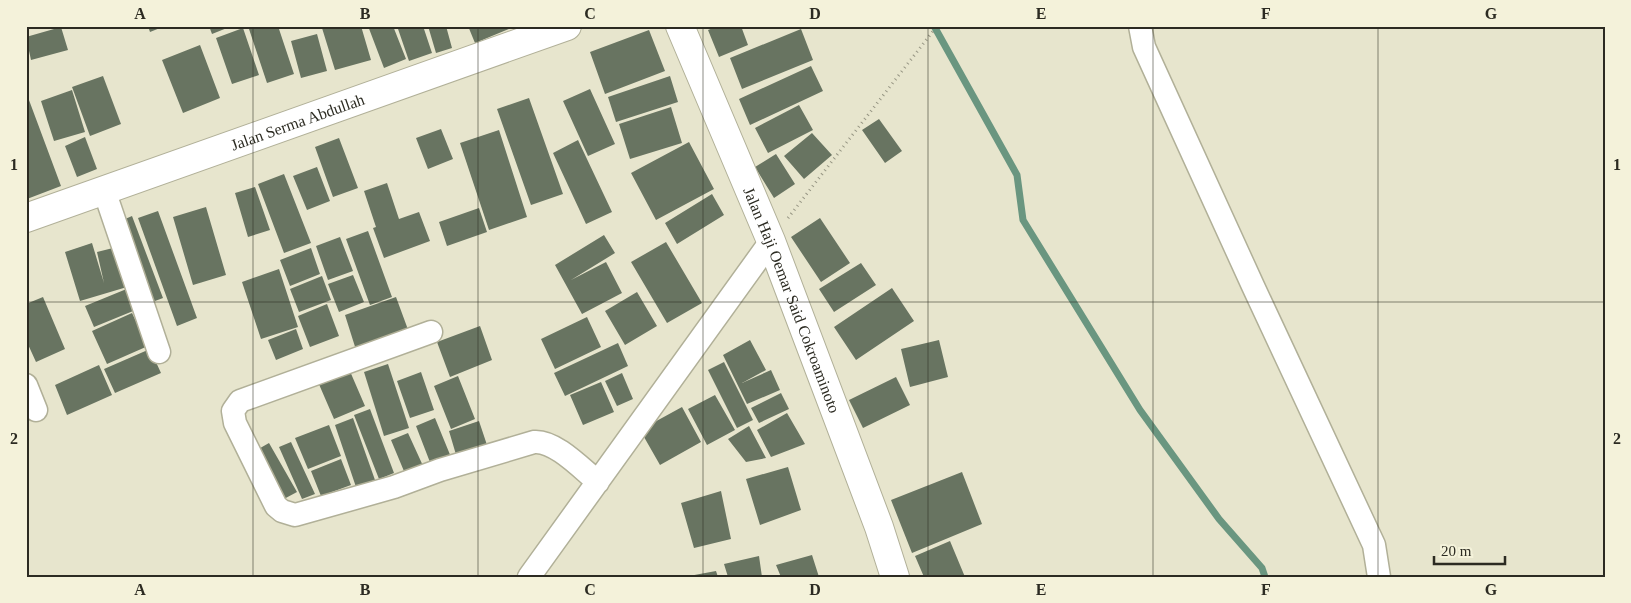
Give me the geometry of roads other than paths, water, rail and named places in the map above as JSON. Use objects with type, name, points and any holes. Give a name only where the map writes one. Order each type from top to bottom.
[{"type":"main road","name":"Jalan Serma Abdullah","points":[[26,218],[567,26]]},
{"type":"main road","name":"Jalan Haji Oemar Said Cokroaminoto","points":[[680,26],[771,240],[879,527],[895,577]]},
{"type":"street","points":[[1140,26],[1144,47],[1374,545],[1379,577]]},
{"type":"street","points":[[104,190],[159,352]]},
{"type":"street","points":[[529,577],[771,240]]},
{"type":"street","points":[[431,332],[240,401],[233,411],[235,423],[276,506],[282,511],[295,515],[534,442],[554,446],[598,482]]},
{"type":"street","points":[[26,385],[36,410]]},
{"type":"waterway","points":[[934,26],[1017,175],[1023,220],[1140,410],[1219,519],[1262,568],[1265,577]]}]
